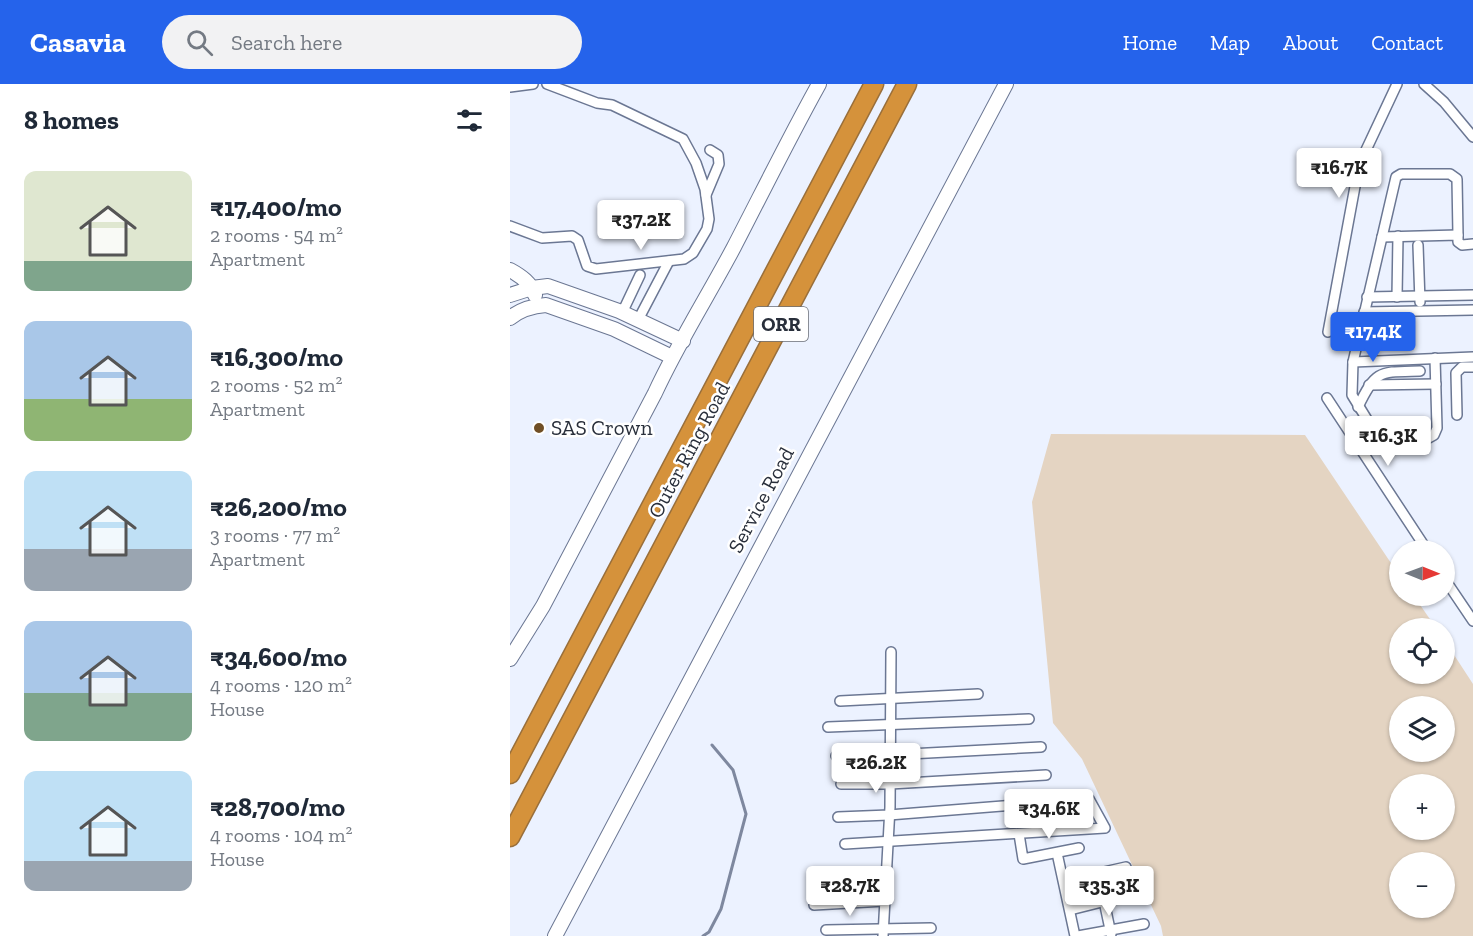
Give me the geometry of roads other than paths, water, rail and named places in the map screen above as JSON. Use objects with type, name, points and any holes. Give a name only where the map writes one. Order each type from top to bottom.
[{"type":"highway","name":"Outer Ring Road","points":[[510,774],[874,84]]},
{"type":"highway","name":"Outer Ring Road","points":[[510,837],[907,84]]},
{"type":"main road","points":[[510,659],[543,606],[672,357],[683,341],[819,84]]},
{"type":"main road","name":"Service Road","points":[[555,936],[1006,84]]},
{"type":"main road","points":[[510,270],[532,288],[539,305]]},
{"type":"main road","points":[[510,295],[548,286],[622,313],[683,341]]},
{"type":"main road","points":[[510,318],[518,312],[546,305],[614,328],[672,357]]},
{"type":"street","points":[[510,87],[533,84]]},
{"type":"street","points":[[510,226],[542,238],[572,236],[578,240],[587,266],[593,269],[669,261],[690,256],[707,229],[709,219],[706,195],[696,163],[685,142],[679,136],[612,105],[597,103],[547,84]]},
{"type":"street","points":[[1328,332],[1359,165],[1397,84]]},
{"type":"street","points":[[1424,84],[1444,102],[1473,137]]},
{"type":"street","points":[[706,195],[720,162],[718,155],[710,150]]},
{"type":"street","points":[[1358,407],[1351,393],[1353,362],[1396,177],[1401,174],[1450,174],[1457,179],[1458,242],[1462,245],[1473,244]]},
{"type":"street","points":[[1382,237],[1458,234]]},
{"type":"street","points":[[1397,297],[1398,236]]},
{"type":"street","points":[[1418,245],[1420,311]]},
{"type":"street","points":[[638,320],[669,261]]},
{"type":"street","points":[[622,313],[640,275]]},
{"type":"street","points":[[1367,297],[1473,295]]},
{"type":"street","points":[[1364,312],[1473,310]]},
{"type":"street","points":[[1353,362],[1473,357]]},
{"type":"street","points":[[1367,441],[1432,438],[1437,428],[1435,358]]},
{"type":"street","points":[[1456,415],[1456,373],[1462,367],[1473,367]]},
{"type":"street","points":[[1367,441],[1355,421],[1358,407],[1369,386],[1380,374],[1386,372],[1420,371]]},
{"type":"street","points":[[1369,386],[1436,384]]},
{"type":"street","points":[[1327,398],[1355,421],[1421,540]]},
{"type":"street","points":[[1455,594],[1473,621]]},
{"type":"street","points":[[884,932],[890,784],[891,652]]},
{"type":"street","points":[[840,701],[978,694]]},
{"type":"street","points":[[828,727],[1029,719]]},
{"type":"street","points":[[836,756],[890,756],[1041,747]]},
{"type":"street","points":[[841,784],[890,784],[1046,775]]},
{"type":"street","points":[[838,817],[1089,799],[1105,828],[845,843]]},
{"type":"street","points":[[1019,834],[1023,859],[1079,848]]},
{"type":"street","points":[[1057,853],[1076,936],[1111,933],[1144,924]]},
{"type":"street","points":[[1064,881],[1126,867]]},
{"type":"street","points":[[1070,910],[1134,894]]},
{"type":"street","points":[[814,905],[885,901]]},
{"type":"street","points":[[1104,901],[1111,933]]},
{"type":"street","points":[[825,930],[884,932],[931,928]]},
{"type":"waterway","points":[[703,936],[709,932],[721,909],[746,814],[733,770],[712,745]]},
{"type":"place","name":"SAS Crown","points":[[539,428]]}]
